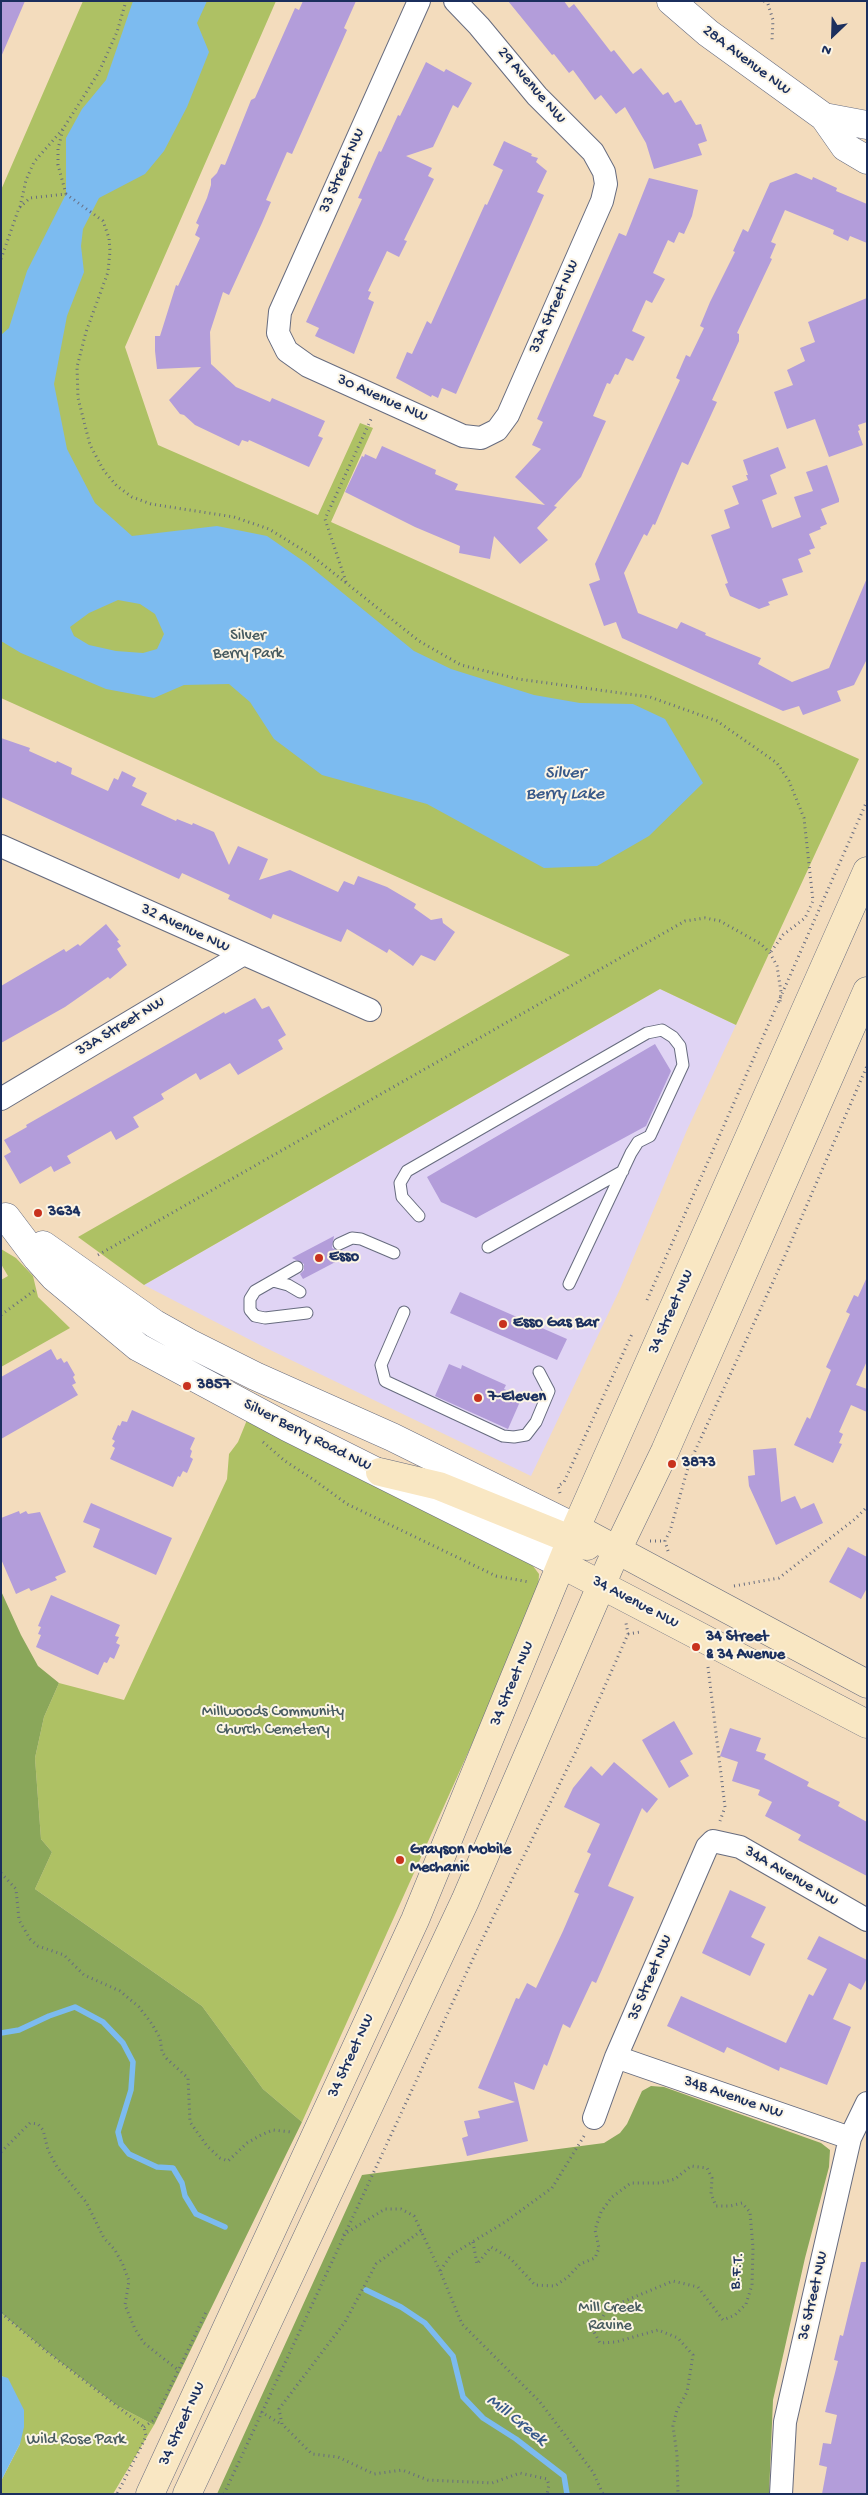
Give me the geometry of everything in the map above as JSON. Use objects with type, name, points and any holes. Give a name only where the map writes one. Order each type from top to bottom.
[{"type":"main road","name":"34 Street NW","points":[[150,2494],[415,1920],[570,1545],[867,871]]},
{"type":"main road","name":"34 Street NW","points":[[187,2494],[465,1901],[618,1549],[665,1451],[867,991]]},
{"type":"main road","points":[[570,1545],[598,1550],[618,1549],[867,1684]]},
{"type":"main road","name":"34 Avenue NW","points":[[570,1545],[603,1586],[867,1724]]},
{"type":"street","name":"33 Street NW","points":[[282,343],[278,332],[280,312],[419,1]]},
{"type":"street","name":"29 Avenue NW","points":[[455,1],[479,26],[537,96],[593,152],[604,172]]},
{"type":"street","name":"28A Avenue NW","points":[[671,1],[708,33],[824,117],[845,147],[867,160]]},
{"type":"street","name":"28A Avenue NW","points":[[824,117],[867,125]]},
{"type":"street","name":"33A Street NW","points":[[490,435],[497,430],[508,415],[602,201],[606,184],[604,172]]},
{"type":"street","name":"30 Avenue NW","points":[[282,343],[296,359],[463,436],[481,438],[490,435]]},
{"type":"street","name":"32 Avenue NW","points":[[1,846],[242,955],[370,1010]]},
{"type":"street","name":"33A Street NW","points":[[1,1099],[242,955]]},
{"type":"street","name":"Silver Berry Road NW","points":[[3,1216],[74,1269],[155,1324],[255,1376],[392,1437],[570,1545]]},
{"type":"street","name":"Silver Berry Road NW","points":[[3,1216],[54,1277],[126,1339],[164,1363],[287,1427],[380,1472],[570,1545]]},
{"type":"street","name":"34A Avenue NW","points":[[713,1841],[740,1847],[867,1920]]},
{"type":"street","name":"35 Street NW","points":[[594,2118],[616,2057],[707,1847],[713,1841]]},
{"type":"street","name":"34B Avenue NW","points":[[616,2057],[850,2138]]},
{"type":"street","name":"36 Street NW","points":[[781,2494],[785,2422],[850,2138],[867,2103]]},
{"type":"lane","points":[[420,1216],[402,1197],[400,1183],[407,1171],[647,1033],[662,1030],[673,1037],[680,1046],[683,1064],[650,1136],[638,1142],[569,1284]]},
{"type":"lane","points":[[488,1247],[623,1171]]},
{"type":"lane","points":[[339,1244],[352,1238],[361,1239],[394,1253]]},
{"type":"lane","points":[[297,1267],[255,1291],[250,1299],[250,1310],[256,1316],[265,1318],[308,1313]]},
{"type":"lane","points":[[273,1281],[288,1285],[300,1292]]},
{"type":"lane","points":[[404,1312],[381,1365],[385,1380],[503,1436],[514,1437],[526,1434],[536,1422],[549,1391],[539,1372]]},
{"type":"path","points":[[1,259],[20,208],[26,180],[34,162],[63,129],[99,72],[116,32],[126,1]]},
{"type":"path","points":[[765,2],[773,20],[772,40]]},
{"type":"path","points":[[63,129],[58,149],[58,165],[66,194],[102,221],[109,238],[108,272],[86,332],[77,366],[78,398],[90,445],[104,471],[117,486],[132,498],[151,504],[234,517],[269,529],[297,544],[418,641],[461,665],[518,678],[650,697],[717,721],[759,749],[777,764],[799,800],[804,818],[813,901],[809,913],[783,935],[770,953]]},
{"type":"path","points":[[20,208],[30,198],[66,194]]},
{"type":"path","points":[[346,582],[324,519],[380,399]]},
{"type":"path","points":[[647,1300],[780,1002],[867,800]]},
{"type":"path","points":[[809,913],[817,916]]},
{"type":"path","points":[[98,1255],[685,922],[705,918],[720,921],[752,938],[770,953],[777,966],[780,1002]]},
{"type":"path","points":[[650,1541],[665,1540],[670,1531],[689,1464],[784,1258],[867,1066]]},
{"type":"path","points":[[1,1315],[35,1290]]},
{"type":"path","points":[[558,1486],[564,1482],[632,1334]]},
{"type":"path","points":[[274,1452],[356,1508],[496,1576],[535,1583]]},
{"type":"path","points":[[725,1589],[741,1584],[779,1578],[855,1519],[867,1507]]},
{"type":"path","points":[[224,2494],[478,1948],[570,1766],[628,1634],[625,1625]]},
{"type":"path","points":[[628,1634],[644,1631]]},
{"type":"path","points":[[707,1664],[725,1807],[713,1841]]},
{"type":"path","points":[[1,1873],[16,1889],[19,1920],[30,1939],[38,1946],[64,1955],[84,1975],[120,1991],[139,2007],[160,2038],[162,2052],[167,2060],[188,2078],[190,2122],[207,2146],[220,2158],[228,2161],[247,2143],[274,2130],[291,2132]]},
{"type":"path","points":[[440,2271],[451,2255],[552,2188],[572,2159],[594,2118]]},
{"type":"path","points":[[1,2152],[30,2123],[38,2124],[43,2130],[48,2150],[57,2166],[86,2202],[104,2238],[115,2250],[123,2265],[130,2281],[125,2305],[135,2330],[144,2343],[178,2370]]},
{"type":"path","name":"B.F.T.","points":[[473,2242],[477,2264],[492,2247],[510,2258],[535,2285],[555,2286],[568,2277],[580,2264],[595,2258],[599,2248],[595,2230],[601,2212],[612,2197],[631,2183],[660,2183],[675,2180],[691,2166],[707,2168],[712,2178],[711,2194],[716,2206],[730,2206],[742,2203],[750,2212],[753,2248],[752,2285],[746,2304],[735,2315],[723,2320],[698,2287],[672,2281],[615,2305],[605,2313],[594,2332],[600,2343],[616,2342],[658,2330],[678,2338],[693,2355],[687,2392],[677,2410],[673,2426],[677,2455],[678,2494]]},
{"type":"path","points":[[343,2235],[385,2209],[401,2209],[414,2216],[462,2324],[540,2402],[593,2472],[603,2494]]},
{"type":"path","points":[[282,2424],[279,2409],[345,2322],[376,2264],[421,2231]]},
{"type":"path","points":[[1,2312],[46,2351],[144,2427],[146,2436],[117,2494]]},
{"type":"path","points":[[261,2412],[282,2424],[312,2454],[338,2457],[374,2474],[402,2470],[428,2480],[492,2483],[520,2473],[547,2479],[549,2485],[547,2494]]},
{"type":"shaded area","points":[[660,989],[736,1025],[687,1130],[621,1287],[531,1476],[262,1346],[144,1285]]},
{"type":"green space","name":"Silver Berry Park","points":[[83,1],[276,1],[125,347],[158,445],[318,515],[360,423],[373,428],[331,522],[859,759],[736,1025],[660,989],[144,1285],[78,1237],[570,955],[1,698],[1,190]]},
{"type":"green space","points":[[1,1249],[16,1258],[33,1276],[38,1297],[70,1328],[1,1367],[1,1280],[8,1276],[1,1264]]},
{"type":"green space","name":"Millwoods Community Church Cemetery","points":[[247,1420],[527,1558],[539,1574],[538,1592],[533,1608],[302,2122],[263,2089],[202,2006],[35,1889],[52,1852],[41,1839],[35,1758],[44,1717],[59,1683],[124,1700],[227,1479],[229,1454],[238,1442]]},
{"type":"green space","points":[[1,1591],[21,1635],[38,1666],[59,1683],[44,1717],[35,1758],[41,1839],[52,1852],[35,1889],[202,2006],[263,2089],[302,2122],[154,2425],[116,2405],[46,2351],[1,2313]]},
{"type":"green space","name":"Mill Creek Ravine","points":[[651,2086],[664,2087],[821,2143],[830,2150],[829,2167],[805,2258],[773,2400],[769,2494],[217,2494],[362,2175],[604,2143],[620,2133],[627,2124],[642,2091]]},
{"type":"green space","name":"Wild Rose Park","points":[[1,2313],[46,2351],[116,2405],[154,2425],[113,2494],[1,2494],[1,2481],[20,2444],[8,2379],[1,2376]]},
{"type":"water","name":"Silver Berry Lake","points":[[133,1],[207,1],[197,23],[209,52],[187,107],[164,151],[145,174],[99,198],[83,229],[81,246],[84,272],[67,316],[54,384],[67,449],[95,503],[132,536],[217,526],[267,536],[306,563],[414,651],[451,669],[534,695],[580,703],[633,704],[665,719],[703,783],[649,836],[597,866],[544,868],[427,804],[322,775],[274,739],[250,702],[229,684],[184,685],[154,698],[106,689],[21,653],[1,641],[1,335],[9,328],[27,271],[66,194],[66,138],[82,109],[106,80]],"holes":[[[118,600],[140,604],[155,614],[164,634],[157,649],[143,653],[116,651],[89,645],[74,636],[70,627],[89,613]]]},
{"type":"water","points":[[1,2376],[8,2378],[24,2410],[24,2427],[20,2444],[1,2481]]},
{"type":"building","points":[[1,1],[25,1],[1,57]]},
{"type":"building","points":[[303,1],[356,1],[344,28],[347,30],[292,154],[287,152],[266,200],[271,202],[262,223],[229,295],[223,292],[210,332],[211,364],[236,387],[270,402],[272,398],[325,421],[318,436],[323,438],[309,467],[249,440],[248,442],[242,440],[239,446],[195,425],[184,415],[180,414],[169,400],[201,367],[157,369],[155,351],[155,336],[160,336],[176,285],[178,286],[200,238],[195,235],[199,225],[196,223],[207,198],[211,179],[217,173],[221,164],[225,165],[251,100],[255,98],[295,8],[299,10]]},
{"type":"building","points":[[508,1],[564,1],[569,8],[574,4],[611,52],[614,50],[633,74],[641,68],[663,95],[668,92],[675,103],[681,100],[696,125],[701,124],[707,141],[698,144],[702,155],[654,169],[646,143],[625,107],[616,114],[601,95],[595,100],[573,70],[569,73],[554,54],[552,55]]},
{"type":"building","points":[[426,62],[444,72],[446,69],[472,83],[458,108],[453,105],[433,147],[406,156],[432,168],[428,176],[434,179],[404,240],[407,241],[399,257],[387,251],[368,291],[371,292],[368,299],[374,302],[354,354],[315,336],[319,328],[306,322],[362,199],[358,198],[379,151],[381,152]]},
{"type":"building","points":[[504,141],[538,158],[536,162],[547,171],[537,192],[544,195],[456,394],[442,388],[438,398],[432,395],[431,397],[396,378],[407,352],[412,354],[427,321],[431,324],[485,204],[487,205],[503,170],[493,165]]},
{"type":"building","points":[[796,173],[812,180],[813,177],[837,188],[836,191],[867,204],[867,243],[850,236],[848,241],[833,234],[834,230],[785,210],[771,242],[776,244],[770,258],[772,259],[737,333],[739,334],[739,341],[712,400],[717,402],[688,465],[682,462],[655,525],[653,524],[647,536],[644,534],[624,573],[638,613],[677,629],[681,622],[706,633],[705,635],[761,658],[758,664],[792,682],[829,668],[867,578],[867,659],[854,685],[837,691],[841,701],[803,715],[799,706],[783,711],[622,638],[616,622],[604,626],[589,584],[600,580],[595,564],[680,380],[676,378],[686,355],[690,357],[704,328],[700,326],[735,252],[733,251],[743,229],[748,232],[770,183]]},
{"type":"building","points":[[649,178],[698,190],[692,216],[684,234],[679,232],[674,243],[668,240],[653,273],[665,279],[652,303],[646,300],[632,331],[645,337],[633,361],[626,358],[618,375],[615,374],[610,384],[607,383],[593,416],[606,421],[581,477],[537,528],[548,540],[520,564],[494,536],[490,559],[459,553],[460,546],[415,527],[345,492],[362,456],[364,457],[365,454],[376,459],[382,446],[436,470],[435,474],[458,484],[455,490],[545,505],[515,477],[541,449],[532,445],[543,422],[537,419],[619,233],[626,236]]},
{"type":"building","points":[[867,298],[867,422],[858,425],[863,445],[829,457],[815,419],[787,429],[774,392],[793,385],[787,370],[805,361],[800,348],[815,342],[808,322]]},
{"type":"building","points":[[778,447],[786,468],[770,475],[777,494],[762,500],[772,528],[801,517],[794,497],[813,491],[806,472],[827,465],[839,502],[821,509],[827,524],[809,534],[815,548],[809,550],[811,554],[798,559],[803,572],[782,579],[788,595],[768,602],[770,605],[759,609],[730,596],[725,584],[728,583],[711,535],[730,528],[724,510],[739,504],[732,486],[748,480],[743,460]]},
{"type":"building","points":[[1,738],[30,748],[29,751],[72,768],[71,774],[108,791],[114,778],[118,780],[122,771],[136,778],[132,786],[147,793],[141,805],[176,821],[177,819],[192,825],[193,823],[214,832],[229,865],[238,846],[268,859],[259,880],[290,870],[338,892],[344,881],[354,885],[358,876],[387,887],[416,904],[414,908],[431,920],[442,918],[443,923],[455,932],[435,961],[421,955],[413,966],[389,949],[387,953],[347,929],[341,942],[273,914],[271,919],[228,899],[230,895],[182,873],[179,879],[1,797]]},
{"type":"building","points":[[106,924],[119,940],[117,941],[121,946],[117,949],[127,965],[110,979],[108,977],[65,1007],[1,1043],[1,986],[64,949],[66,952],[78,944],[80,946]]},
{"type":"building","points":[[255,998],[262,1009],[269,1006],[286,1035],[278,1040],[283,1049],[238,1075],[230,1063],[200,1080],[196,1073],[161,1094],[164,1099],[133,1117],[139,1127],[116,1140],[111,1131],[67,1156],[71,1163],[54,1172],[51,1166],[20,1184],[4,1156],[11,1152],[4,1140],[27,1127],[26,1125],[224,1012],[225,1014]]},
{"type":"building","points":[[655,1044],[671,1071],[646,1126],[476,1218],[441,1202],[427,1177]]},
{"type":"building","name":"Esso","points":[[334,1236],[332,1248],[342,1251],[345,1257],[303,1279],[300,1274],[304,1270],[304,1264],[292,1258]]},
{"type":"building","points":[[867,1277],[867,1361],[856,1385],[867,1389],[867,1412],[851,1405],[839,1432],[843,1434],[839,1443],[842,1444],[833,1463],[794,1445],[807,1417],[810,1419],[831,1370],[826,1367],[850,1314],[846,1312],[854,1295],[858,1297]]},
{"type":"building","name":"Esso Gas Bar","points":[[460,1292],[567,1339],[557,1360],[450,1313]]},
{"type":"building","points":[[51,1349],[57,1360],[61,1358],[64,1363],[67,1361],[75,1375],[73,1377],[76,1383],[72,1385],[78,1395],[1,1439],[1,1377]]},
{"type":"building","name":"7-Eleven","points":[[449,1364],[461,1369],[462,1365],[506,1385],[504,1389],[522,1397],[508,1429],[435,1396]]},
{"type":"building","points":[[132,1410],[195,1438],[190,1449],[192,1451],[190,1457],[193,1459],[187,1473],[183,1471],[180,1477],[178,1476],[173,1487],[110,1459],[115,1448],[112,1446],[115,1441],[112,1439],[118,1425],[120,1426],[122,1421],[127,1422]]},
{"type":"building","points":[[776,1448],[781,1502],[795,1496],[801,1509],[814,1503],[823,1523],[776,1545],[749,1486],[748,1476],[755,1475],[753,1450]]},
{"type":"building","points":[[91,1503],[172,1538],[156,1575],[93,1547],[100,1529],[83,1522]]},
{"type":"building","points":[[19,1511],[20,1514],[26,1511],[28,1514],[40,1512],[66,1572],[55,1577],[57,1580],[31,1591],[29,1588],[16,1594],[1,1559],[1,1518]]},
{"type":"building","points":[[848,1547],[867,1557],[867,1588],[861,1599],[829,1582]]},
{"type":"building","points":[[51,1595],[120,1625],[115,1636],[119,1637],[116,1643],[120,1645],[114,1659],[110,1657],[107,1663],[104,1662],[98,1675],[36,1647],[41,1635],[38,1634],[41,1627],[38,1626]]},
{"type":"building","points":[[674,1721],[693,1754],[680,1761],[689,1776],[669,1788],[642,1740]]},
{"type":"building","points":[[730,1728],[761,1738],[756,1751],[766,1754],[764,1759],[809,1782],[807,1786],[840,1802],[838,1806],[867,1822],[867,1876],[798,1840],[801,1835],[765,1816],[772,1802],[758,1795],[760,1790],[732,1781],[738,1762],[720,1756]]},
{"type":"building","points":[[614,1762],[658,1799],[647,1813],[642,1808],[608,1886],[634,1897],[596,1983],[592,1981],[570,2028],[563,2024],[547,2066],[544,2064],[534,2090],[514,2082],[528,2141],[467,2156],[462,2138],[468,2136],[464,2121],[480,2118],[478,2111],[515,2102],[478,2088],[516,1998],[519,1999],[527,1983],[536,1988],[563,1931],[579,1894],[574,1892],[591,1854],[587,1852],[600,1824],[564,1807],[573,1788],[591,1766],[602,1776]]},
{"type":"building","points":[[730,1890],[766,1907],[751,1937],[765,1944],[750,1976],[702,1953]]},
{"type":"building","points":[[819,1936],[867,1960],[867,1978],[861,1990],[849,1983],[833,2019],[851,2027],[827,2085],[780,2067],[779,2071],[727,2047],[724,2053],[667,2026],[681,1996],[786,2043],[809,1994],[813,1996],[827,1969],[807,1959]]},
{"type":"building","points":[[861,2262],[867,2262],[867,2494],[822,2494],[827,2467],[819,2465],[823,2443],[831,2444],[837,2415],[825,2412],[838,2361],[834,2360],[840,2335],[843,2336]]},
{"type":"waterway","name":"Mill Creek","points":[[1,2033],[19,2030],[49,2016],[75,2007],[103,2022],[123,2043],[133,2062],[131,2090],[118,2132],[121,2144],[129,2154],[157,2167],[173,2168],[182,2183],[185,2196],[196,2214],[225,2227]]},
{"type":"waterway","name":"Mill Creek","points":[[366,2290],[401,2307],[425,2323],[453,2356],[463,2397],[483,2418],[516,2439],[564,2476],[567,2494]]},
{"type":"place","name":"3634","points":[[38,1213]]},
{"type":"place","name":"Esso","points":[[319,1258]]},
{"type":"place","name":"Esso Gas Bar","points":[[503,1324]]},
{"type":"place","name":"3857","points":[[187,1386]]},
{"type":"place","name":"7-Eleven","points":[[478,1398]]},
{"type":"place","name":"3873","points":[[672,1464]]},
{"type":"place","name":"34 Street & 34 Avenue","points":[[696,1647]]},
{"type":"place","name":"Grayson Mobile Mechanic","points":[[400,1860]]}]
